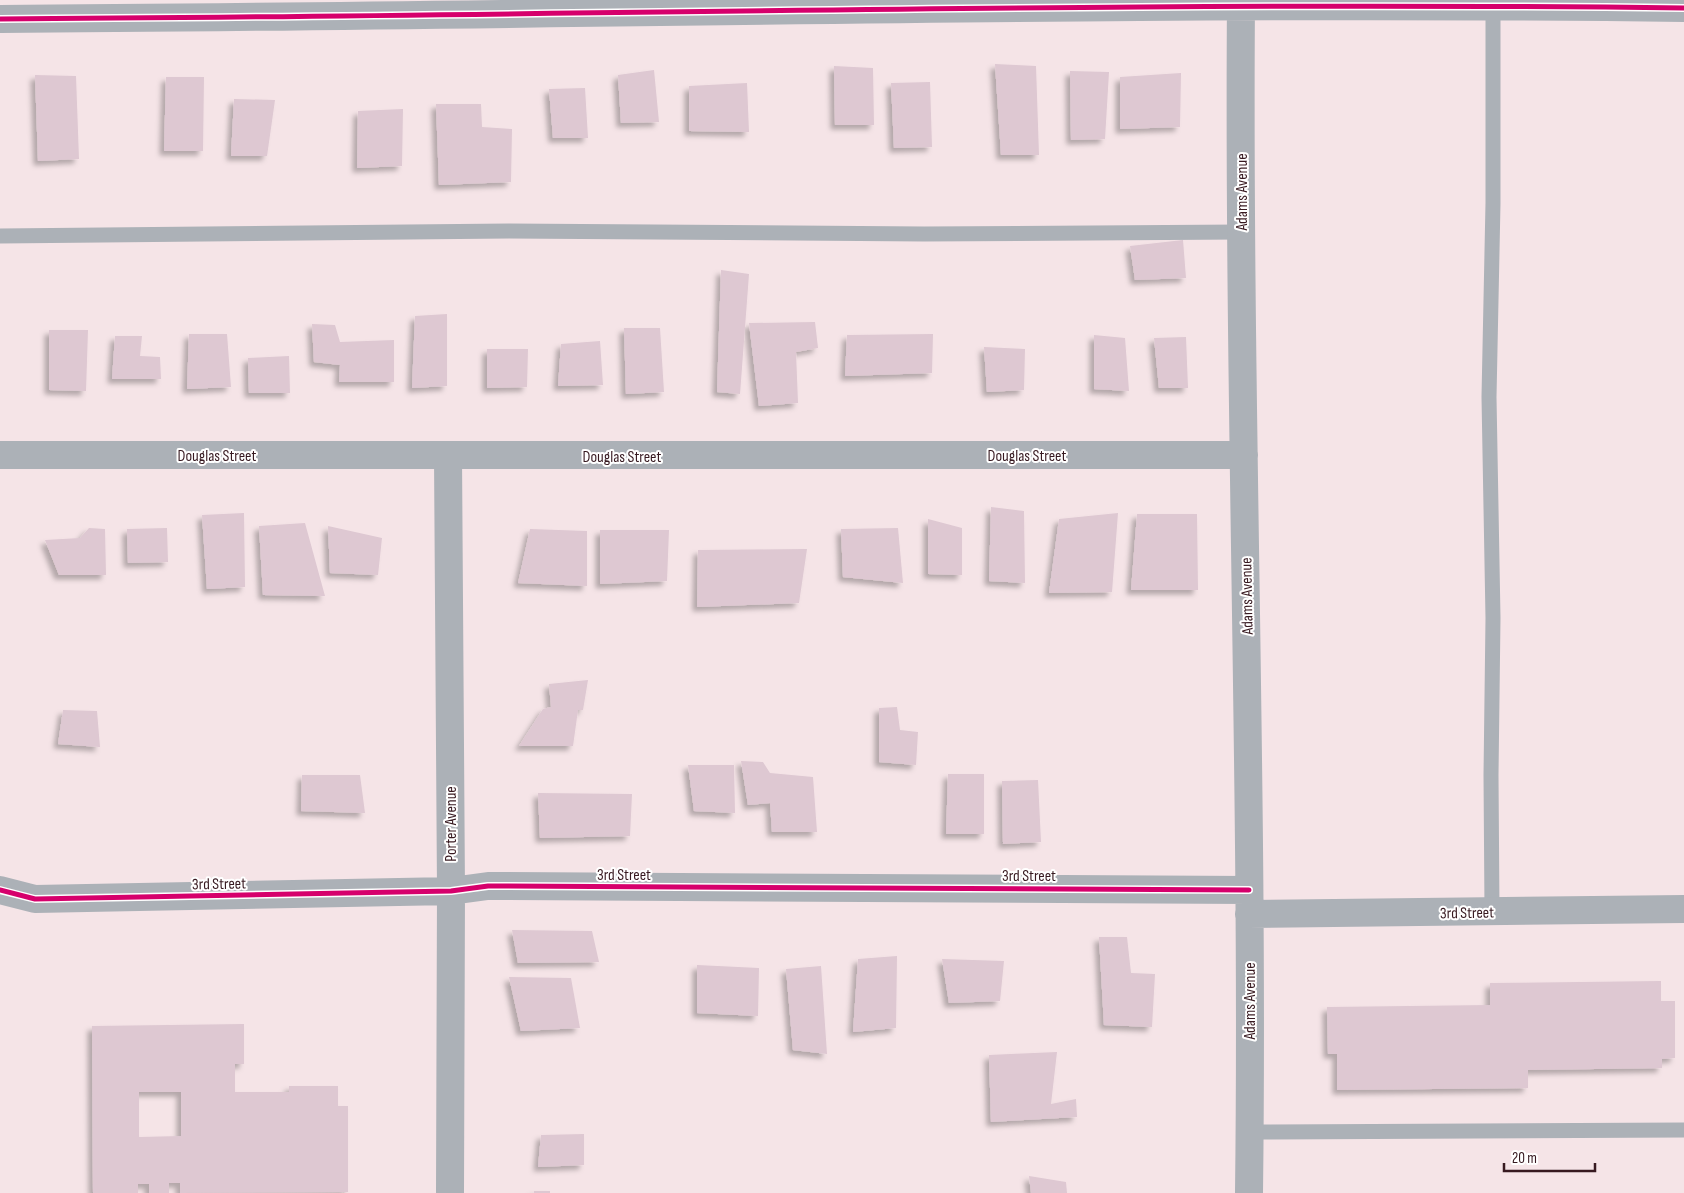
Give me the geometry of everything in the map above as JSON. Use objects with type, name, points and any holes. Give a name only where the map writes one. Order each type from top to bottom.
[{"type":"street","points":[[0,19],[1241,3],[1684,8]]},
{"type":"street","name":"Adams Avenue","points":[[1241,3],[1241,232],[1249,902],[1249,1193]]},
{"type":"street","name":"Douglas Street","points":[[0,455],[1244,455]]},
{"type":"street","name":"Porter Avenue","points":[[448,456],[451,891],[450,1193]]},
{"type":"street","name":"3rd Street","points":[[0,890],[35,899],[451,891],[488,886],[1249,902],[1492,911],[1684,909]]},
{"type":"lane","points":[[1492,911],[1493,618],[1489,398],[1493,203],[1493,6]]},
{"type":"lane","points":[[0,236],[509,231],[914,234],[1241,232]]},
{"type":"lane","points":[[1250,1132],[1684,1130]]},
{"type":"building","points":[[995,64],[1036,66],[1039,155],[1001,155]]},
{"type":"building","points":[[834,66],[873,68],[874,125],[835,125]]},
{"type":"building","points":[[654,70],[659,122],[621,123],[618,75]]},
{"type":"building","points":[[1070,71],[1109,72],[1105,139],[1071,140]]},
{"type":"building","points":[[1181,73],[1180,127],[1120,129],[1120,77]]},
{"type":"building","points":[[35,75],[76,76],[79,159],[38,161]]},
{"type":"building","points":[[166,77],[204,77],[203,151],[164,151]]},
{"type":"building","points":[[930,82],[932,147],[894,148],[891,83]]},
{"type":"building","points":[[747,83],[749,132],[689,131],[689,86]]},
{"type":"building","points":[[585,88],[588,138],[553,138],[549,89]]},
{"type":"building","points":[[234,99],[275,100],[267,156],[231,156]]},
{"type":"building","points":[[436,104],[481,104],[482,127],[512,129],[511,182],[439,185]]},
{"type":"building","points":[[403,109],[402,166],[357,168],[358,111]]},
{"type":"building","points":[[1183,240],[1186,278],[1135,280],[1130,246]]},
{"type":"building","points":[[721,270],[749,274],[740,394],[717,392]]},
{"type":"building","points":[[447,314],[447,386],[412,388],[415,316]]},
{"type":"building","points":[[815,322],[818,348],[796,352],[798,403],[759,406],[749,323]]},
{"type":"building","points":[[312,324],[335,325],[340,342],[394,340],[394,382],[339,382],[340,365],[314,362]]},
{"type":"building","points":[[624,328],[660,328],[664,392],[626,394]]},
{"type":"building","points":[[49,330],[88,330],[86,391],[49,390]]},
{"type":"building","points":[[189,334],[227,334],[231,387],[187,389]]},
{"type":"building","points":[[933,334],[932,373],[845,376],[847,335]]},
{"type":"building","points":[[1094,335],[1125,338],[1129,391],[1094,389]]},
{"type":"building","points":[[115,336],[142,336],[140,356],[160,357],[161,379],[112,379]]},
{"type":"building","points":[[1186,337],[1188,388],[1159,388],[1154,338]]},
{"type":"building","points":[[600,341],[603,385],[558,386],[561,344]]},
{"type":"building","points":[[984,347],[1025,349],[1024,390],[987,392]]},
{"type":"building","points":[[487,349],[528,349],[527,387],[487,388]]},
{"type":"building","points":[[289,356],[290,393],[249,393],[248,358]]},
{"type":"building","points":[[991,507],[1024,511],[1025,583],[989,581]]},
{"type":"building","points":[[244,513],[245,587],[207,589],[202,515]]},
{"type":"building","points":[[1118,513],[1112,592],[1049,593],[1059,519]]},
{"type":"building","points":[[1137,514],[1197,514],[1198,590],[1131,590]]},
{"type":"building","points":[[928,519],[962,528],[962,575],[928,574]]},
{"type":"building","points":[[305,523],[325,596],[263,595],[259,526]]},
{"type":"building","points":[[328,526],[382,538],[378,575],[330,573]]},
{"type":"building","points":[[89,528],[105,529],[106,575],[59,575],[45,540],[80,538]]},
{"type":"building","points":[[167,528],[168,562],[128,563],[127,529]]},
{"type":"building","points":[[898,528],[903,583],[843,577],[841,529]]},
{"type":"building","points":[[530,529],[587,531],[587,586],[518,583]]},
{"type":"building","points":[[600,530],[669,530],[667,581],[600,584]]},
{"type":"building","points":[[807,549],[799,603],[697,607],[698,550]]},
{"type":"building","points":[[588,680],[583,710],[578,710],[573,746],[519,746],[543,709],[551,707],[549,684]]},
{"type":"building","points":[[897,707],[900,730],[918,732],[916,765],[879,762],[879,708]]},
{"type":"building","points":[[63,710],[97,711],[100,747],[58,744]]},
{"type":"building","points":[[741,761],[763,762],[770,773],[813,777],[817,832],[772,832],[770,803],[748,805]]},
{"type":"building","points":[[688,765],[734,765],[735,813],[694,811]]},
{"type":"building","points":[[948,774],[984,774],[984,834],[946,834]]},
{"type":"building","points":[[302,775],[360,775],[365,813],[301,811]]},
{"type":"building","points":[[1038,780],[1041,842],[1003,844],[1002,781]]},
{"type":"building","points":[[538,793],[632,794],[630,836],[540,838]]},
{"type":"building","points":[[512,930],[592,931],[599,962],[518,963]]},
{"type":"building","points":[[1099,937],[1127,937],[1131,973],[1155,974],[1152,1027],[1104,1025]]},
{"type":"building","points":[[897,956],[896,1028],[853,1032],[858,959]]},
{"type":"building","points":[[942,959],[1004,961],[1000,1001],[949,1003]]},
{"type":"building","points":[[697,965],[759,968],[758,1016],[697,1013]]},
{"type":"building","points":[[821,966],[827,1054],[793,1050],[786,969]]},
{"type":"building","points":[[509,977],[571,978],[580,1028],[521,1031]]},
{"type":"building","points":[[1661,981],[1661,1001],[1675,1001],[1675,1058],[1662,1059],[1662,1068],[1528,1070],[1528,1088],[1337,1090],[1337,1054],[1328,1054],[1327,1007],[1490,1005],[1490,983]]},
{"type":"building","points":[[244,1024],[244,1064],[235,1064],[235,1092],[289,1092],[289,1086],[338,1086],[338,1106],[348,1106],[348,1192],[180,1193],[180,1183],[169,1183],[169,1193],[149,1193],[149,1184],[138,1184],[138,1193],[93,1193],[92,1026]],"holes":[[[139,1092],[181,1092],[181,1136],[139,1137]]]},
{"type":"building","points":[[1057,1052],[1051,1104],[1076,1099],[1077,1117],[991,1122],[989,1055]]},
{"type":"building","points":[[584,1134],[584,1165],[538,1167],[541,1135]]},
{"type":"building","points":[[1029,1176],[1066,1182],[1067,1193],[1031,1193]]},
{"type":"building","points":[[534,1191],[550,1191],[550,1193],[534,1193]]},
{"type":"cycle path","points":[[0,19],[1263,6],[1684,8]]},
{"type":"cycle path","points":[[0,890],[35,899],[451,891],[488,886],[1249,890]]}]
